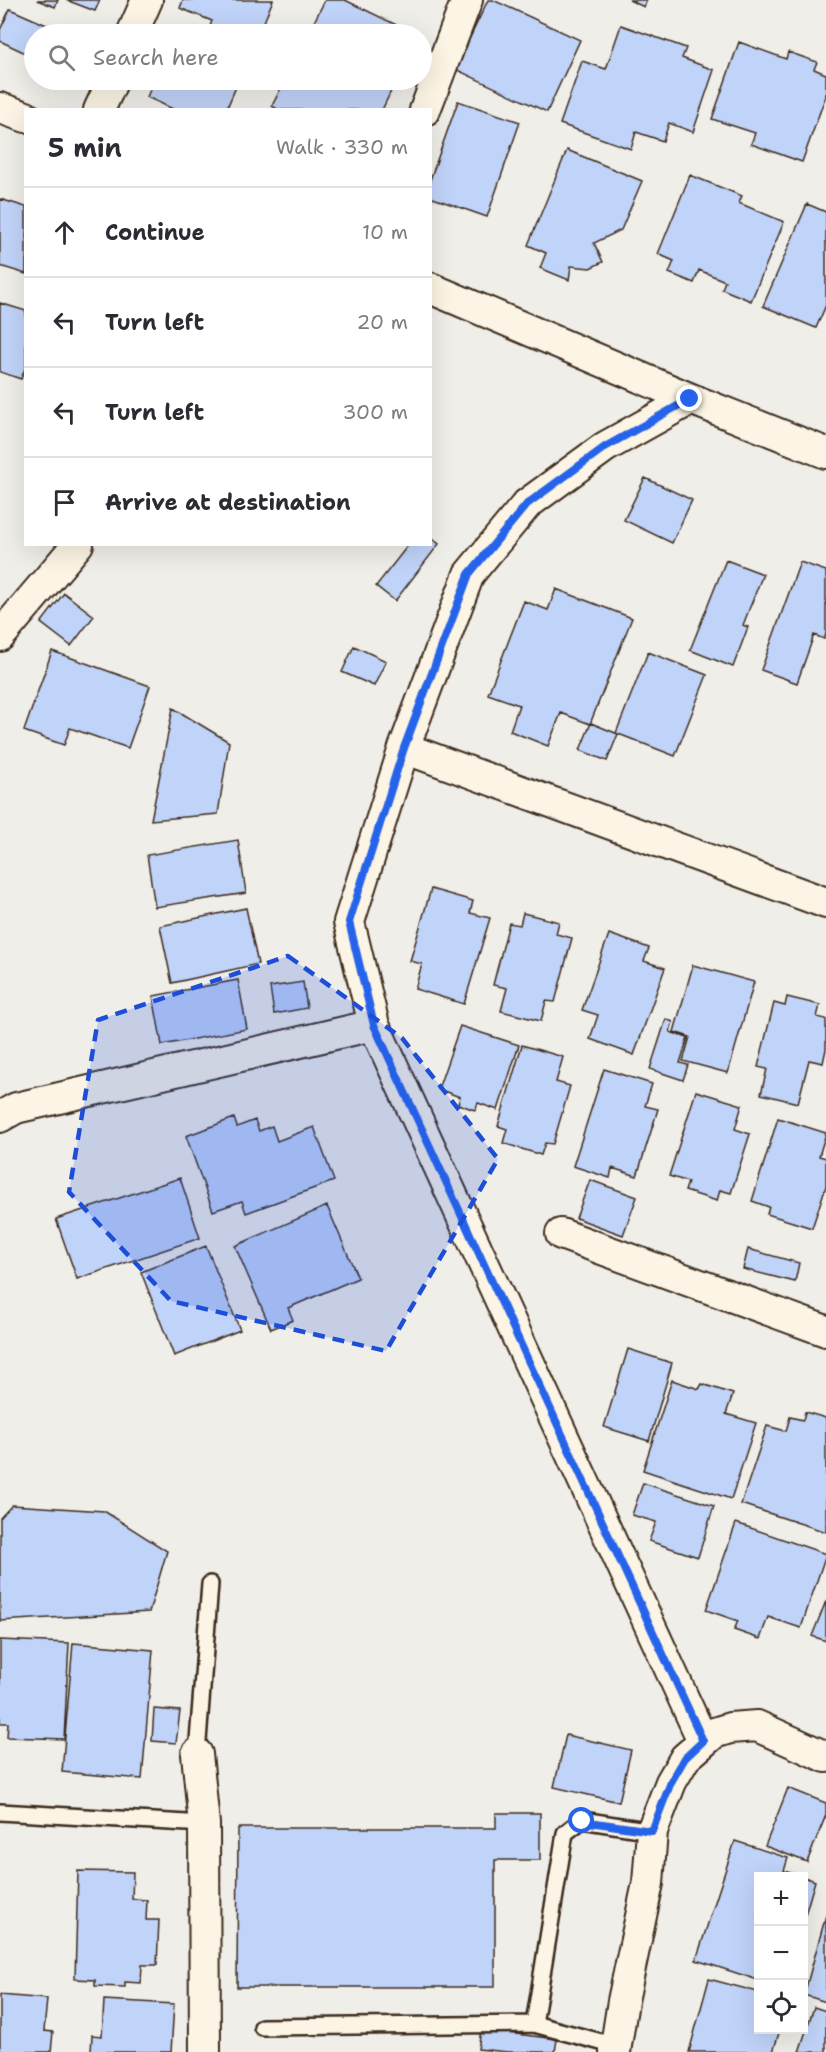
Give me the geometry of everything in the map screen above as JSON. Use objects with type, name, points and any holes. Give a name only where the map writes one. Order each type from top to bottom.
[{"type":"street","points":[[136,24],[147,0]]},
{"type":"street","points":[[426,108],[467,0]]},
{"type":"street","points":[[100,108],[108,90]]},
{"type":"street","points":[[0,108],[24,116]]},
{"type":"street","points":[[432,289],[690,399],[826,453]]},
{"type":"street","points":[[690,399],[605,447],[527,504],[469,574],[404,748],[349,922],[374,1025],[703,1741]]},
{"type":"street","points":[[0,636],[76,546]]},
{"type":"street","points":[[404,748],[826,903]]},
{"type":"street","points":[[0,1117],[16,1108],[374,1025]]},
{"type":"street","points":[[561,1234],[826,1331]]},
{"type":"street","points":[[616,2049],[623,2001],[648,1883],[652,1831],[671,1782],[685,1758],[714,1733],[730,1728],[757,1726],[826,1757]]},
{"type":"street","points":[[197,1755],[204,1824],[205,2052]]},
{"type":"lane","points":[[197,1755],[210,1584]]},
{"type":"lane","points":[[0,1812],[204,1824]]},
{"type":"lane","points":[[534,2024],[565,1833],[582,1821],[652,1831]]},
{"type":"lane","points":[[262,2027],[534,2024],[616,2049]]},
{"type":"highlighted area","points":[[288,956],[402,1038],[498,1159],[386,1351],[171,1301],[69,1192],[98,1020]]},
{"type":"building","points":[[37,0],[58,0],[55,7]]},
{"type":"building","points":[[66,0],[100,0],[95,11]]},
{"type":"building","points":[[183,0],[273,0],[263,24],[211,24],[212,21],[180,8]]},
{"type":"building","points":[[325,0],[345,0],[395,24],[313,24]]},
{"type":"building","points":[[488,0],[493,0],[580,40],[547,112],[455,69]]},
{"type":"building","points":[[629,0],[647,0],[644,7]]},
{"type":"building","points":[[10,9],[44,24],[24,24],[24,52],[0,41],[0,30]]},
{"type":"building","points":[[621,25],[686,48],[682,58],[714,70],[693,132],[669,123],[663,141],[636,132],[631,149],[560,124],[582,61],[606,69]]},
{"type":"building","points":[[739,42],[786,59],[788,52],[817,62],[814,69],[826,74],[826,95],[802,162],[751,144],[755,133],[712,119]]},
{"type":"building","points":[[150,90],[235,90],[227,108],[171,108],[147,97]]},
{"type":"building","points":[[280,90],[392,90],[383,108],[276,108],[272,106]]},
{"type":"building","points":[[458,101],[520,122],[487,217],[432,198],[432,174]]},
{"type":"building","points":[[567,150],[642,181],[621,230],[594,243],[603,262],[590,268],[571,266],[569,280],[540,268],[546,253],[528,245]]},
{"type":"building","points":[[690,175],[742,196],[739,203],[784,222],[751,301],[722,289],[725,281],[699,270],[694,283],[669,273],[674,261],[658,254]]},
{"type":"building","points":[[0,199],[24,206],[24,273],[0,266]]},
{"type":"building","points":[[807,204],[826,212],[826,305],[816,328],[763,306]]},
{"type":"building","points":[[0,303],[24,310],[24,371],[21,379],[0,372]]},
{"type":"building","points":[[645,478],[692,500],[672,543],[624,520]]},
{"type":"building","points":[[432,539],[439,544],[395,601],[376,586],[407,546],[432,546]]},
{"type":"building","points":[[726,560],[763,574],[743,625],[748,627],[733,667],[690,650]]},
{"type":"building","points":[[800,562],[826,571],[826,634],[824,639],[814,635],[797,683],[761,670]]},
{"type":"building","points":[[556,589],[632,618],[590,724],[561,713],[548,746],[510,731],[519,705],[488,694],[524,601],[548,610]]},
{"type":"building","points":[[64,593],[94,616],[71,646],[41,623]]},
{"type":"building","points":[[354,646],[386,661],[374,686],[342,672]]},
{"type":"building","points":[[52,651],[150,686],[128,748],[70,728],[64,745],[24,731]]},
{"type":"building","points":[[648,652],[707,675],[675,756],[616,733]]},
{"type":"building","points":[[173,708],[229,742],[218,814],[151,820]]},
{"type":"building","points":[[591,723],[618,734],[607,761],[580,750]]},
{"type":"building","points":[[238,840],[246,893],[155,907],[147,855]]},
{"type":"building","points":[[431,889],[473,901],[470,913],[490,918],[464,1004],[415,989],[422,964],[410,961]]},
{"type":"building","points":[[246,908],[258,964],[172,983],[160,926]]},
{"type":"building","points":[[523,913],[559,922],[556,934],[572,938],[555,1002],[546,1001],[541,1021],[501,1011],[507,988],[493,985],[509,923],[520,925]]},
{"type":"building","points":[[609,934],[649,948],[644,961],[665,968],[634,1055],[590,1039],[598,1015],[582,1010]]},
{"type":"building","points":[[693,965],[754,982],[728,1073],[683,1061],[690,1037],[674,1032]]},
{"type":"building","points":[[238,980],[247,1029],[162,1045],[153,996]]},
{"type":"building","points":[[303,982],[307,1008],[274,1014],[270,987]]},
{"type":"building","points":[[787,997],[820,1005],[817,1017],[826,1019],[826,1049],[823,1063],[809,1060],[798,1103],[761,1094],[767,1069],[758,1067],[774,1003],[785,1006]]},
{"type":"building","points":[[666,1019],[673,1022],[670,1032],[688,1038],[680,1063],[688,1065],[683,1080],[650,1069]]},
{"type":"building","points":[[460,1026],[519,1045],[498,1110],[478,1103],[475,1110],[458,1104],[460,1097],[438,1089]]},
{"type":"building","points":[[522,1045],[563,1057],[556,1082],[570,1086],[553,1144],[545,1143],[541,1155],[503,1143],[507,1129],[498,1126]]},
{"type":"building","points":[[604,1069],[652,1084],[645,1106],[658,1109],[637,1176],[612,1168],[610,1178],[573,1166]]},
{"type":"building","points":[[696,1091],[742,1105],[735,1129],[750,1134],[731,1193],[720,1190],[717,1201],[685,1191],[688,1182],[669,1176]]},
{"type":"building","points":[[234,1118],[237,1127],[255,1120],[259,1131],[272,1126],[277,1141],[314,1127],[334,1181],[246,1213],[242,1201],[213,1211],[186,1136]]},
{"type":"building","points":[[778,1118],[826,1133],[819,1156],[826,1158],[826,1186],[812,1228],[767,1214],[769,1207],[752,1201]]},
{"type":"building","points":[[180,1178],[200,1238],[77,1279],[56,1219]]},
{"type":"building","points":[[590,1180],[637,1197],[623,1235],[576,1218]]},
{"type":"building","points":[[327,1206],[358,1278],[288,1308],[293,1320],[271,1329],[235,1246]]},
{"type":"building","points":[[206,1246],[240,1330],[174,1356],[141,1272]]},
{"type":"building","points":[[748,1249],[799,1263],[795,1282],[743,1269]]},
{"type":"building","points":[[628,1349],[672,1363],[649,1441],[604,1427]]},
{"type":"building","points":[[672,1380],[699,1389],[702,1384],[733,1394],[726,1414],[756,1423],[731,1499],[643,1470]]},
{"type":"building","points":[[805,1412],[826,1418],[826,1532],[741,1504],[767,1426],[786,1431],[790,1417],[803,1420]]},
{"type":"building","points":[[643,1483],[714,1506],[698,1557],[649,1541],[656,1522],[632,1515]]},
{"type":"building","points":[[12,1505],[104,1511],[167,1551],[149,1612],[0,1621],[0,1518]]},
{"type":"building","points":[[736,1523],[826,1554],[801,1628],[768,1617],[760,1639],[734,1630],[738,1621],[706,1610]]},
{"type":"building","points":[[826,1601],[826,1641],[812,1636]]},
{"type":"building","points":[[0,1640],[69,1643],[64,1739],[7,1737],[8,1723],[0,1723]]},
{"type":"building","points":[[73,1643],[153,1650],[142,1779],[62,1772]]},
{"type":"building","points":[[154,1709],[180,1711],[176,1743],[152,1741]]},
{"type":"building","points":[[566,1735],[631,1750],[619,1802],[554,1787]]},
{"type":"building","points":[[788,1788],[826,1803],[826,1815],[807,1862],[765,1846]]},
{"type":"building","points":[[496,1813],[540,1813],[540,1860],[495,1860],[495,1987],[237,1987],[238,1828],[496,1828]]},
{"type":"building","points":[[735,1841],[788,1858],[784,1871],[787,1872],[754,1872],[754,1979],[696,1960]]},
{"type":"building","points":[[78,1871],[133,1872],[132,1899],[147,1900],[146,1920],[159,1920],[157,1965],[142,1965],[141,1983],[125,1982],[125,1987],[95,1986],[95,1980],[75,1979]]},
{"type":"building","points":[[808,1878],[815,1881],[808,1905]]},
{"type":"building","points":[[826,1915],[826,2002],[808,1996],[808,1980]]},
{"type":"building","points":[[709,1979],[754,1991],[754,2034],[779,2034],[773,2052],[689,2052]]},
{"type":"building","points":[[0,1995],[47,1999],[44,2031],[53,2032],[51,2052],[0,2052]]},
{"type":"building","points":[[104,2000],[174,2004],[171,2052],[91,2052],[92,2035],[102,2036]]},
{"type":"building","points":[[814,2007],[826,2011],[826,2052],[799,2052],[805,2034],[808,2034],[808,2025]]},
{"type":"building","points":[[481,2030],[557,2039],[555,2052],[508,2052],[478,2049]]},
{"type":"route","points":[[582,1821],[652,1831],[671,1782],[685,1758],[703,1741],[374,1025],[349,922],[404,748],[469,574],[527,504],[605,447],[690,399]]}]
